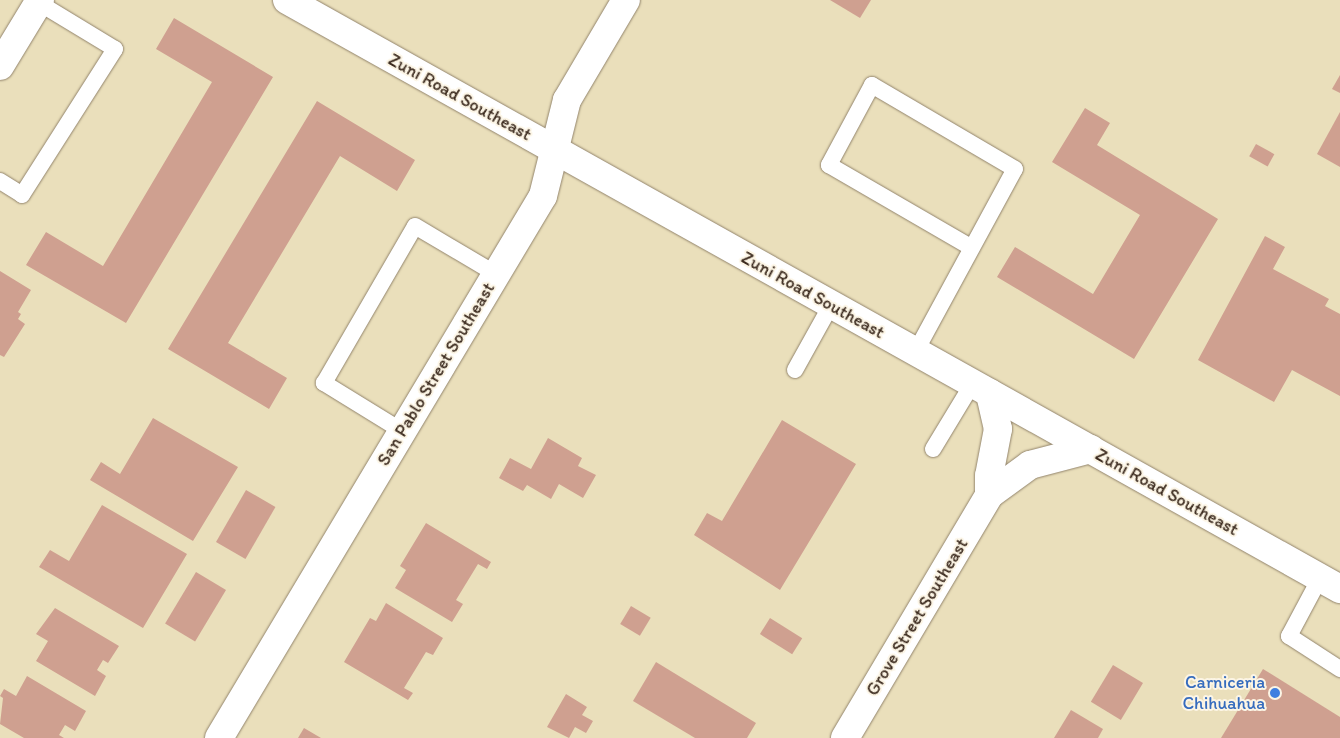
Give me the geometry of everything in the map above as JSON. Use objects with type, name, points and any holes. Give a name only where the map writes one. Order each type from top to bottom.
[{"type":"street","name":"Zuni Road Southeast","points":[[287,0],[1330,584]]},
{"type":"street","name":"San Pablo Street Southeast","points":[[219,738],[542,196],[567,100],[626,0]]},
{"type":"street","points":[[0,66],[39,1]]},
{"type":"street","name":"Grove Street Southeast","points":[[981,388],[998,429],[989,476],[989,495]]},
{"type":"street","name":"Grove Street Southeast","points":[[844,738],[989,495],[1030,465],[1091,449]]},
{"type":"lane","points":[[0,181],[22,195],[115,49],[39,1]]},
{"type":"lane","points":[[916,352],[1016,170],[872,85],[829,165],[972,248]]},
{"type":"lane","points":[[402,431],[324,383],[415,226],[496,274]]},
{"type":"lane","points":[[795,370],[831,305]]},
{"type":"lane","points":[[933,449],[981,388]]},
{"type":"lane","points":[[1330,584],[1289,636],[1340,669]]},
{"type":"building","points":[[830,0],[871,0],[860,18]]},
{"type":"building","points":[[174,18],[273,77],[126,323],[26,265],[46,232],[103,266],[212,82],[156,49]]},
{"type":"building","points":[[1340,75],[1340,93],[1332,89]]},
{"type":"building","points":[[317,101],[415,160],[397,191],[340,156],[228,343],[287,378],[269,409],[168,349]]},
{"type":"building","points":[[1085,108],[1110,123],[1097,145],[1218,219],[1134,359],[997,277],[1015,247],[1093,294],[1140,215],[1052,162]]},
{"type":"building","points":[[1340,112],[1340,167],[1317,154]]},
{"type":"building","points":[[1256,144],[1274,154],[1268,166],[1249,156]]},
{"type":"building","points":[[1265,236],[1285,247],[1273,269],[1329,299],[1325,306],[1340,314],[1340,396],[1292,370],[1274,402],[1198,360]]},
{"type":"building","points":[[0,271],[31,290],[18,312],[21,314],[18,319],[25,324],[4,357],[0,355]]},
{"type":"building","points":[[153,418],[238,467],[193,541],[90,480],[101,462],[120,474]]},
{"type":"building","points":[[782,420],[856,464],[780,590],[694,535],[707,513],[722,521]]},
{"type":"building","points":[[548,438],[582,458],[578,466],[596,475],[583,498],[559,484],[551,499],[527,485],[523,491],[499,478],[510,458],[531,469]]},
{"type":"building","points":[[246,490],[275,507],[245,559],[216,542]]},
{"type":"building","points":[[102,505],[187,554],[143,628],[39,567],[50,550],[69,561]]},
{"type":"building","points":[[426,523],[491,562],[487,569],[478,564],[456,600],[463,604],[452,622],[395,588],[406,570],[400,566]]},
{"type":"building","points":[[196,572],[226,590],[195,641],[165,623]]},
{"type":"building","points":[[386,603],[443,638],[433,655],[426,652],[404,688],[413,693],[408,700],[344,662],[370,618],[376,621]]},
{"type":"building","points":[[631,606],[651,618],[640,636],[620,624]]},
{"type":"building","points":[[55,608],[119,646],[108,663],[103,660],[97,670],[106,676],[95,696],[36,661],[48,641],[36,634]]},
{"type":"building","points":[[770,618],[802,638],[792,654],[760,634]]},
{"type":"building","points":[[656,662],[756,723],[747,738],[695,738],[633,701]]},
{"type":"building","points":[[1113,665],[1143,683],[1121,720],[1091,702]]},
{"type":"building","name":"Carniceria Chihuahua","points":[[1263,669],[1340,717],[1340,738],[1221,738]]},
{"type":"building","points":[[27,676],[86,711],[75,731],[65,725],[59,735],[64,738],[24,738],[0,724],[3,698],[0,696],[4,689],[16,696]]},
{"type":"building","points":[[566,694],[587,707],[582,715],[593,721],[586,733],[575,727],[569,738],[547,727]]},
{"type":"building","points":[[1071,710],[1103,729],[1098,738],[1054,738]]},
{"type":"building","points":[[304,728],[321,738],[298,738]]},
{"type":"place","name":"Carniceria Chihuahua","points":[[1275,693]]}]
